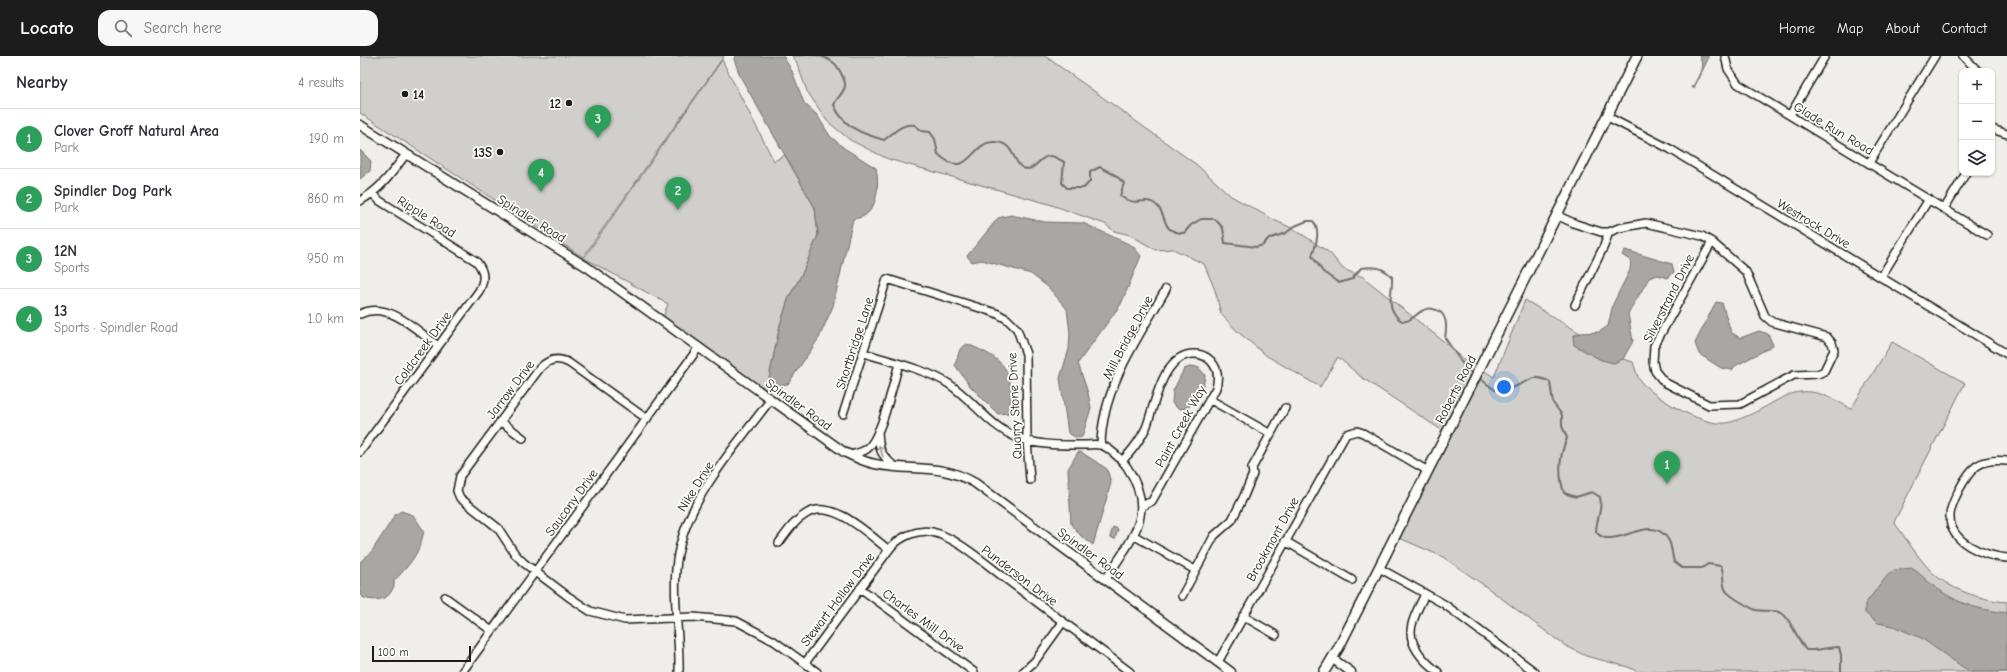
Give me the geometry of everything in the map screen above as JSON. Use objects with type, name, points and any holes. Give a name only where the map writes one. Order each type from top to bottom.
[{"type":"main road","name":"Roberts Road","points":[[1324,672],[1333,659],[1637,56]]},
{"type":"main road","name":"Roberts Road","points":[[1606,116],[1644,56]]},
{"type":"street","name":"Glade Run Road","points":[[1725,56],[1728,69],[1738,84],[1987,235]]},
{"type":"street","points":[[1790,115],[1825,56]]},
{"type":"street","points":[[1869,163],[1935,56]]},
{"type":"street","points":[[1963,56],[1975,68]]},
{"type":"street","name":"Westrock Drive","points":[[1606,116],[1670,149],[2007,354]]},
{"type":"street","name":"Spindler Road","points":[[360,125],[544,239],[851,455],[874,464],[936,469],[960,475],[968,479],[1231,672]]},
{"type":"street","points":[[1995,130],[2007,134]]},
{"type":"street","points":[[360,201],[373,194],[406,154]]},
{"type":"street","points":[[1944,208],[1964,176]]},
{"type":"street","name":"Ripple Road","points":[[373,194],[380,201],[469,256]]},
{"type":"street","points":[[1881,277],[1929,199]]},
{"type":"street","points":[[1556,215],[1576,224],[1601,232],[1609,232],[1619,228],[1646,223],[1702,236],[1712,242]]},
{"type":"street","points":[[1575,305],[1604,246],[1609,232]]},
{"type":"street","name":"Silverstrand Drive","points":[[1712,242],[1746,272],[1765,316],[1772,322],[1781,326],[1827,337],[1832,343],[1834,350],[1824,371],[1818,374],[1794,375],[1740,404],[1709,405],[1660,380],[1655,371],[1653,362],[1654,346],[1712,242]]},
{"type":"street","name":"Coldcreek Drive","points":[[360,452],[482,286],[484,279],[480,266],[469,256]]},
{"type":"street","name":"Shortbridge Lane","points":[[843,414],[887,279]]},
{"type":"street","name":"Quarry Stone Drive","points":[[887,279],[996,313],[1007,320],[1016,329],[1026,354],[1027,440],[1030,480]]},
{"type":"street","name":"Mill Bridge Drive","points":[[1101,445],[1107,405],[1118,375],[1166,289]]},
{"type":"street","points":[[360,314],[371,311],[392,314],[438,346]]},
{"type":"street","name":"Saucony Drive","points":[[462,672],[699,347]]},
{"type":"street","points":[[864,353],[934,376],[950,384],[1003,430],[1016,437],[1044,444],[1101,445],[1123,460],[1135,478],[1142,506],[1140,519],[1133,535],[1106,579]]},
{"type":"street","name":"Paint Creek Way","points":[[1123,460],[1136,445],[1142,434],[1151,407],[1166,374],[1173,363],[1186,354],[1205,355],[1216,367],[1218,376],[1216,388],[1152,502],[1142,506]]},
{"type":"street","name":"Jarrow Drive","points":[[535,572],[518,559],[498,528],[463,502],[457,491],[460,476],[500,421],[540,368],[545,363],[555,359],[569,363],[647,420]]},
{"type":"street","points":[[851,455],[868,447],[878,431],[899,364]]},
{"type":"street","name":"Nike Drive","points":[[679,672],[675,597],[676,568],[687,523],[708,485],[771,399]]},
{"type":"street","points":[[1209,399],[1271,434]]},
{"type":"street","points":[[1182,596],[1214,536],[1232,520],[1253,474],[1252,468],[1285,408]]},
{"type":"street","points":[[500,421],[523,438]]},
{"type":"street","name":"Brookmont Drive","points":[[1218,662],[1342,438],[1349,428],[1362,433],[1428,471]]},
{"type":"street","points":[[878,431],[881,453],[884,458],[894,466]]},
{"type":"street","points":[[2007,461],[1985,461],[1975,466],[1968,474],[1953,503],[1950,516],[1953,530],[1958,538],[1966,544],[1983,552],[2007,558]]},
{"type":"street","points":[[779,543],[793,525],[808,512],[827,510],[845,517],[889,550]]},
{"type":"street","name":"Punderson Drive","points":[[889,550],[897,541],[912,533],[929,531],[945,536],[1130,672]]},
{"type":"street","points":[[1133,535],[1196,570]]},
{"type":"street","points":[[1285,541],[1352,580]]},
{"type":"street","name":"Stewart Hollow Drive","points":[[805,663],[889,550]]},
{"type":"street","points":[[1379,568],[1444,604],[1535,672]]},
{"type":"street","points":[[535,572],[590,611],[606,616],[625,620],[693,617],[736,622],[774,641],[817,672]]},
{"type":"street","name":"Charles Mill Drive","points":[[860,588],[974,672]]},
{"type":"street","points":[[1425,594],[1417,610],[1411,632],[1417,650],[1438,672]]},
{"type":"street","points":[[445,597],[492,631]]},
{"type":"street","points":[[1243,616],[1276,635]]},
{"type":"street","points":[[1023,672],[1035,661],[1063,622]]},
{"type":"street","points":[[1333,659],[1351,672]]},
{"type":"shaded area","points":[[360,56],[724,56],[583,257],[360,113]]},
{"type":"shaded area","points":[[735,56],[783,56],[792,71],[804,103],[817,115],[830,136],[844,148],[876,168],[877,174],[875,202],[872,208],[862,217],[853,219],[833,306],[819,338],[788,384],[779,385],[769,378],[780,325],[789,297],[802,274],[818,235],[815,208],[740,76],[734,59]]},
{"type":"shaded area","points":[[792,56],[1045,56],[1197,165],[1231,196],[1276,221],[1294,229],[1330,253],[1343,269],[1363,277],[1443,341],[1467,363],[1466,369],[1472,383],[1480,368],[1494,377],[1525,300],[1623,359],[1633,362],[1641,382],[1658,397],[1683,411],[1709,422],[1731,422],[1749,415],[1777,400],[1801,392],[1815,393],[1831,398],[1851,409],[1892,342],[1965,383],[1894,522],[1924,564],[1936,576],[1955,588],[1965,592],[1986,599],[2007,602],[2007,672],[1638,672],[1628,667],[1586,656],[1564,645],[1485,586],[1443,557],[1395,536],[1446,433],[1361,377],[1338,357],[1320,387],[1267,356],[1238,332],[1221,314],[1215,290],[1204,264],[1173,249],[1156,250],[1130,235],[1114,231],[1105,224],[1049,204],[888,159],[850,140],[827,121],[807,91],[796,61]]},
{"type":"shaded area","points":[[1699,56],[1708,56],[1708,59],[1694,88],[1692,88],[1702,64]]},
{"type":"shaded area","points":[[722,60],[774,161],[785,155],[815,208],[818,235],[802,274],[789,297],[780,325],[769,378],[760,391],[662,320],[668,304],[584,258]]},
{"type":"shaded area","points":[[360,150],[371,161],[370,171],[360,179]]},
{"type":"shaded area","points":[[1011,215],[1045,222],[1083,223],[1133,246],[1141,256],[1121,304],[1078,363],[1088,393],[1091,408],[1082,437],[1077,438],[1068,433],[1060,378],[1069,349],[1070,333],[1067,309],[1048,287],[1031,274],[982,260],[972,262],[967,256],[998,218]]},
{"type":"shaded area","points":[[1625,250],[1672,264],[1674,272],[1668,278],[1658,275],[1649,278],[1628,314],[1633,341],[1623,359],[1614,363],[1601,360],[1574,345],[1573,336],[1580,333],[1599,332],[1608,326],[1613,304],[1630,270],[1631,261],[1622,255]]},
{"type":"shaded area","points":[[1716,302],[1722,303],[1731,332],[1740,338],[1759,331],[1768,334],[1773,345],[1735,366],[1732,370],[1721,368],[1699,354],[1695,343]]},
{"type":"shaded area","points":[[967,344],[991,355],[1005,368],[1009,376],[1010,386],[1011,398],[1009,413],[998,414],[970,386],[955,365],[960,349]]},
{"type":"shaded area","points":[[1193,366],[1199,368],[1205,375],[1202,389],[1188,408],[1178,409],[1172,403],[1173,391],[1184,369]]},
{"type":"shaded area","points":[[1078,452],[1081,452],[1107,469],[1111,483],[1093,545],[1081,536],[1071,524],[1068,469]]},
{"type":"shaded area","points":[[401,511],[413,515],[424,531],[417,553],[394,581],[394,586],[389,595],[373,600],[363,597],[360,595],[360,562],[372,551],[395,515]]},
{"type":"shaded area","points":[[1113,527],[1118,529],[1115,539],[1110,537]]},
{"type":"shaded area","points":[[1911,568],[1918,572],[1935,587],[1961,602],[1978,608],[2007,613],[2007,672],[1970,672],[1921,638],[1893,626],[1878,623],[1865,613],[1865,604],[1887,576],[1894,570]]},
{"type":"waterway","points":[[819,56],[834,63],[840,70],[845,86],[834,105],[838,113],[849,125],[855,129],[884,140],[902,127],[915,125],[922,131],[930,132],[935,139],[938,154],[948,162],[956,164],[963,163],[985,144],[999,142],[1009,148],[1019,165],[1023,168],[1031,168],[1046,156],[1054,157],[1064,162],[1062,183],[1067,188],[1084,188],[1090,181],[1090,172],[1100,167],[1115,175],[1124,183],[1120,196],[1135,202],[1148,201],[1155,204],[1159,208],[1165,222],[1171,230],[1184,233],[1191,225],[1201,219],[1215,219],[1223,228],[1225,243],[1256,247],[1263,245],[1268,239],[1286,233],[1295,226],[1307,221],[1313,221],[1317,229],[1317,234],[1312,256],[1323,272],[1339,283],[1352,279],[1361,268],[1374,267],[1385,271],[1392,277],[1391,305],[1396,316],[1401,320],[1406,321],[1426,309],[1432,309],[1441,313],[1444,316],[1446,324],[1445,338],[1466,369],[1473,374]]},
{"type":"waterway","points":[[1479,378],[1495,390],[1512,388],[1535,378],[1544,379],[1550,382],[1553,403],[1562,415],[1562,426],[1567,438],[1562,452],[1560,465],[1564,493],[1576,497],[1592,492],[1600,497],[1601,506],[1596,532],[1598,534],[1606,538],[1615,538],[1648,529],[1663,533],[1671,546],[1674,562],[1682,568],[1702,568],[1708,564],[1721,566],[1724,587],[1729,594],[1740,602],[1756,610],[1775,611],[1785,616],[1806,650],[1839,647],[1841,655],[1841,672]]},
{"type":"place","name":"14","points":[[405,94]]},
{"type":"place","name":"12","points":[[569,103]]},
{"type":"place","name":"12N","points":[[598,138]]},
{"type":"place","name":"13S","points":[[500,152]]},
{"type":"place","name":"13","points":[[541,192]]},
{"type":"place","name":"Spindler Dog Park","points":[[678,210]]},
{"type":"place","name":"Clover Groff Natural Area","points":[[1667,484]]}]
